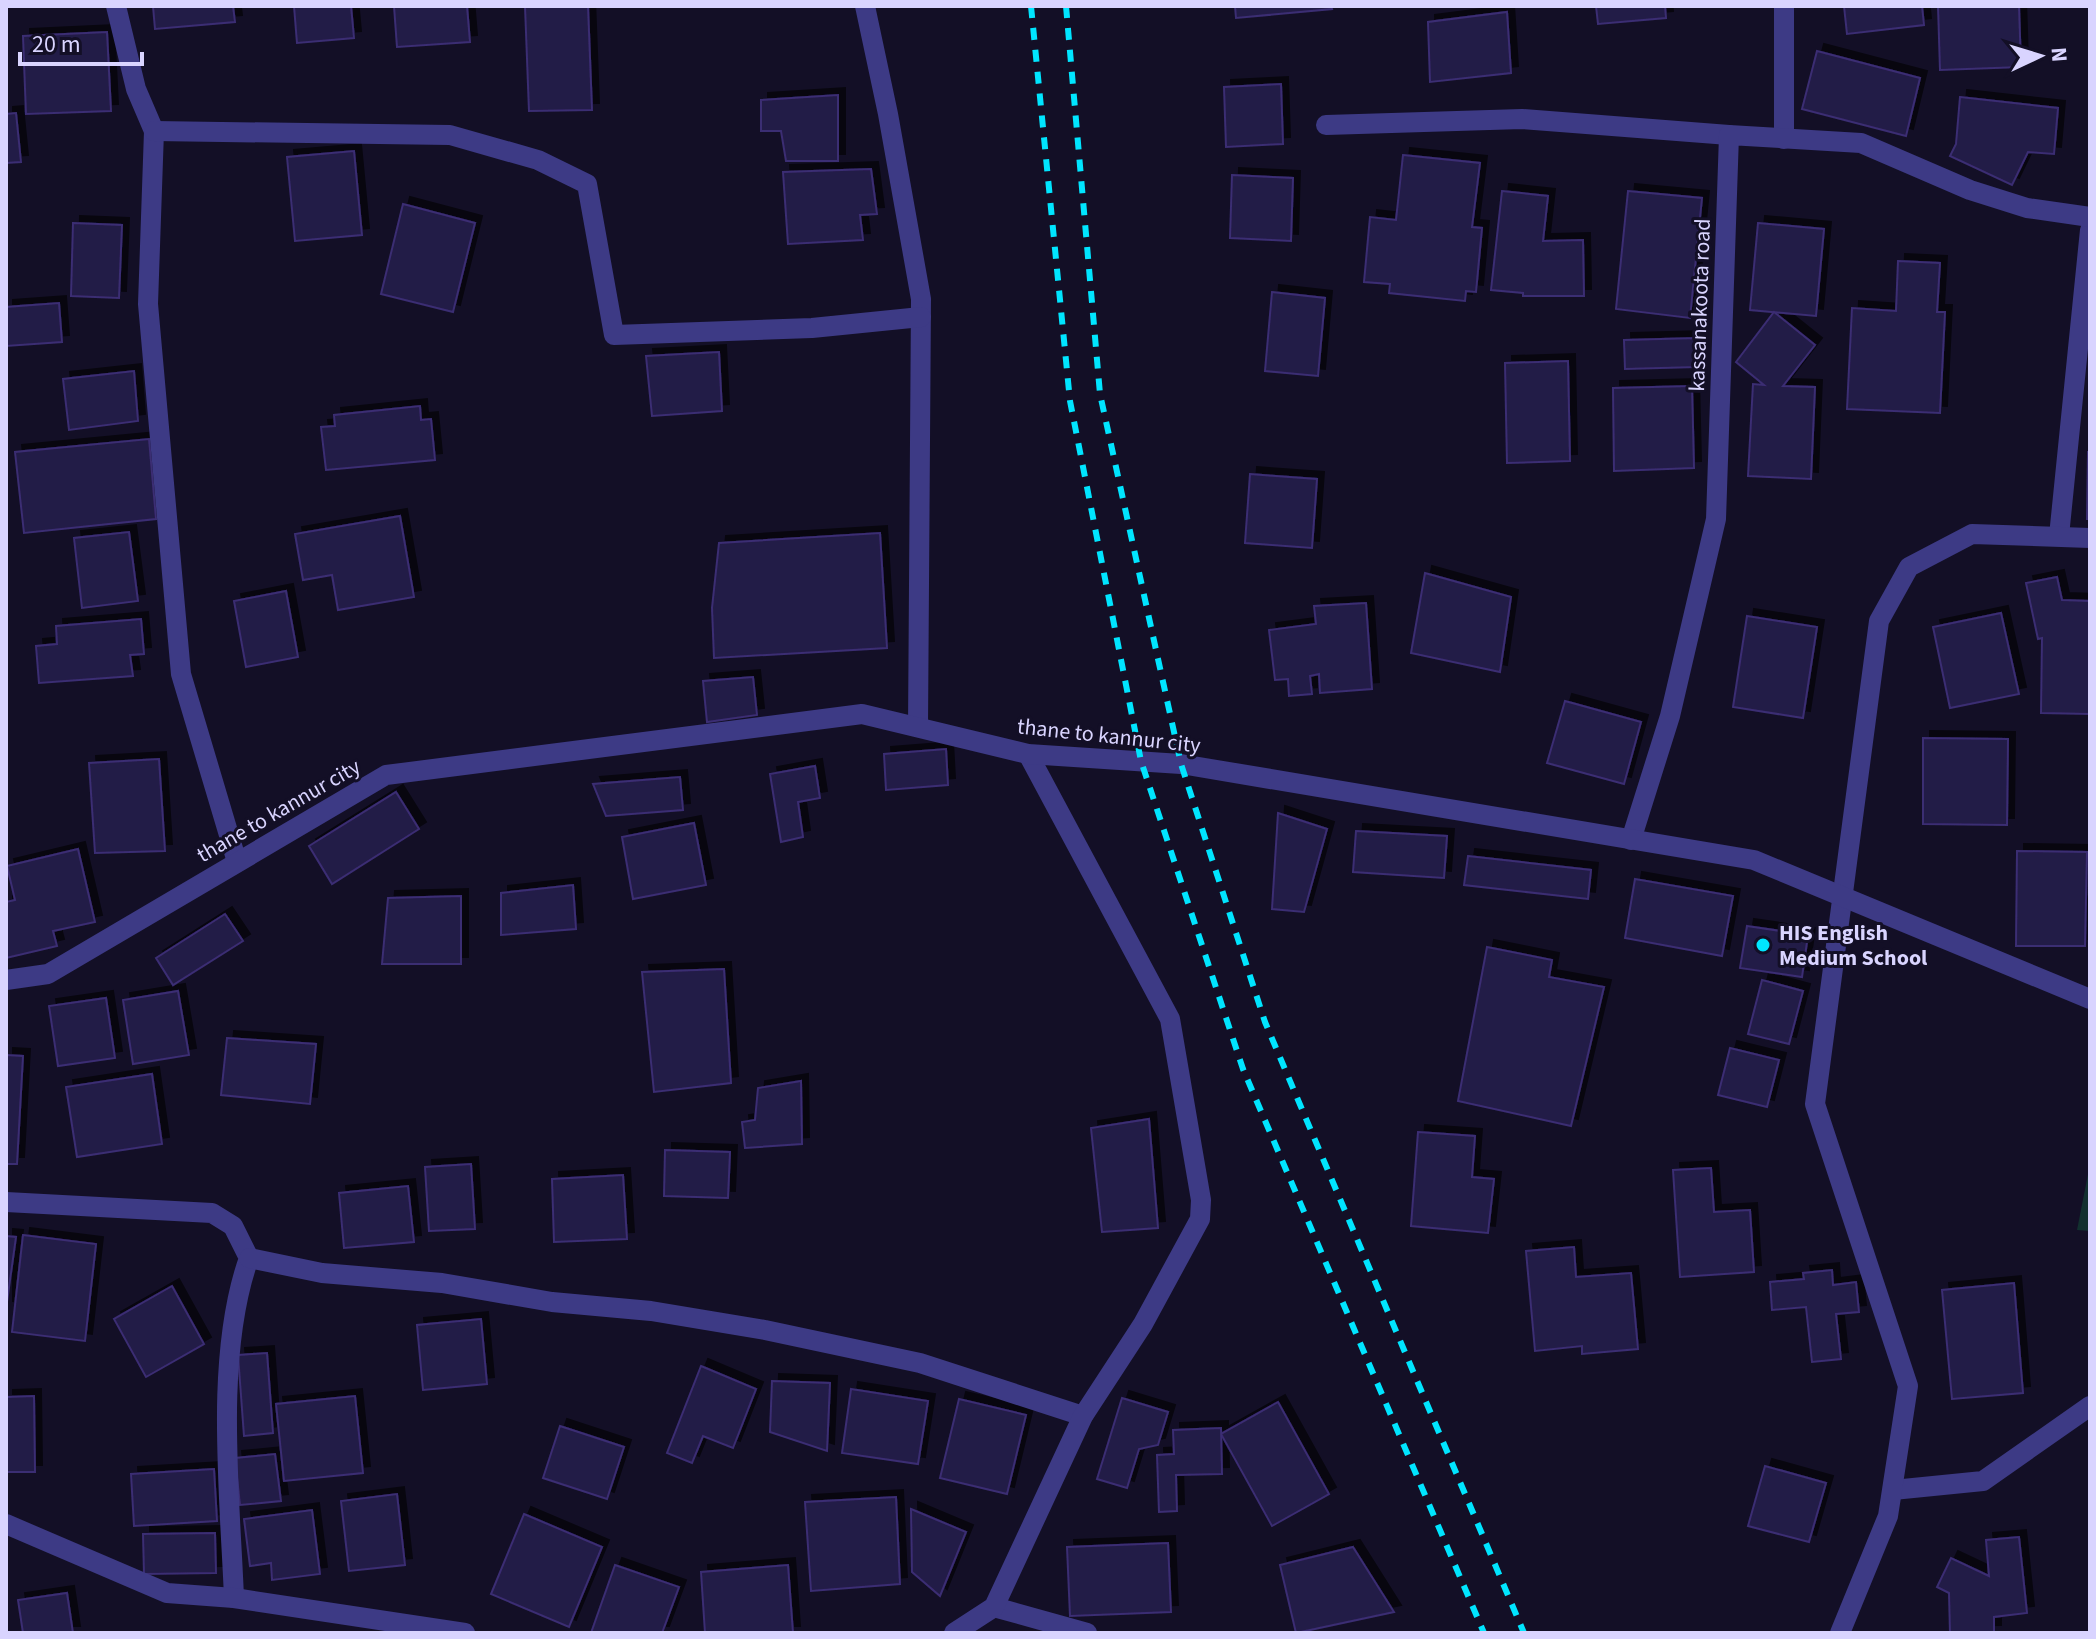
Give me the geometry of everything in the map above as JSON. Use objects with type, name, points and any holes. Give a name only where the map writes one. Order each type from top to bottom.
[{"type":"street","points":[[116,6],[136,89],[154,131],[148,304],[181,674],[237,862]]},
{"type":"street","points":[[865,6],[894,144],[921,317],[918,727]]},
{"type":"street","points":[[1784,6],[1784,139]]},
{"type":"street","points":[[1326,125],[1522,119],[1861,143],[1970,190],[2027,208],[2090,217]]},
{"type":"street","points":[[154,131],[450,135],[538,160],[587,184],[614,335],[812,328],[921,317]]},
{"type":"street","name":"kassanakoota road","points":[[1631,840],[1670,716],[1716,519],[1729,135]]},
{"type":"street","points":[[2059,536],[2090,230]]},
{"type":"street","points":[[1840,1633],[1888,1516],[1908,1386],[1815,1104],[1845,898],[1879,621],[1909,567],[1972,534],[2090,538]]},
{"type":"street","name":"thane to kannur city","points":[[6,980],[48,974],[386,775],[862,714],[1028,754],[1181,764],[1754,860],[2090,999]]},
{"type":"street","points":[[954,1633],[994,1607],[1083,1416],[1143,1324],[1200,1219],[1201,1200],[1170,1019],[1028,754]]},
{"type":"street","points":[[6,1202],[212,1213],[233,1226],[249,1258],[240,1285],[229,1385],[234,1598]]},
{"type":"street","points":[[249,1258],[322,1273],[442,1283],[552,1302],[651,1311],[765,1330],[920,1363],[1083,1416]]},
{"type":"street","points":[[1893,1490],[1983,1481],[2090,1406]]},
{"type":"street","points":[[6,1524],[167,1593],[234,1598],[465,1633]]},
{"type":"street","points":[[994,1607],[1087,1633]]},
{"type":"green space","points":[[2090,1164],[2090,1231],[2077,1230]]},
{"type":"building","points":[[153,6],[233,6],[235,22],[155,29]]},
{"type":"building","points":[[294,6],[351,6],[354,38],[297,43]]},
{"type":"building","points":[[394,6],[467,6],[470,42],[397,47]]},
{"type":"building","points":[[525,6],[588,6],[592,110],[529,111]]},
{"type":"building","points":[[1235,6],[1331,6],[1332,9],[1236,18]]},
{"type":"building","points":[[1596,6],[1665,6],[1666,18],[1598,24]]},
{"type":"building","points":[[1844,6],[1922,6],[1924,25],[1847,34]]},
{"type":"building","points":[[1938,6],[2019,6],[2021,67],[1940,70]]},
{"type":"building","points":[[1507,12],[1511,73],[1430,82],[1428,22]]},
{"type":"building","points":[[107,32],[111,111],[26,114],[23,36]]},
{"type":"building","points":[[1817,51],[1920,78],[1906,136],[1802,109]]},
{"type":"building","points":[[1281,84],[1283,144],[1226,147],[1224,87]]},
{"type":"building","points":[[838,95],[838,161],[786,161],[781,131],[761,131],[761,100]]},
{"type":"building","points":[[1960,97],[2058,108],[2054,154],[2028,152],[2012,185],[1950,156],[1956,144]]},
{"type":"building","points":[[16,113],[21,162],[6,163],[6,114]]},
{"type":"building","points":[[354,151],[362,235],[295,241],[287,157]]},
{"type":"building","points":[[1403,155],[1480,163],[1472,227],[1482,228],[1476,292],[1466,291],[1465,301],[1389,293],[1390,284],[1364,282],[1370,217],[1396,220]]},
{"type":"building","points":[[871,169],[877,214],[860,215],[863,240],[788,244],[783,172]]},
{"type":"building","points":[[1232,175],[1293,178],[1291,241],[1230,238]]},
{"type":"building","points":[[1502,191],[1548,196],[1543,241],[1583,240],[1584,296],[1523,296],[1523,293],[1491,290]]},
{"type":"building","points":[[1628,191],[1702,198],[1690,318],[1616,309]]},
{"type":"building","points":[[403,204],[475,223],[453,312],[381,294]]},
{"type":"building","points":[[73,223],[122,225],[119,298],[71,296]]},
{"type":"building","points":[[1758,223],[1824,229],[1816,316],[1750,310]]},
{"type":"building","points":[[1898,261],[1940,263],[1937,312],[1945,312],[1940,413],[1847,409],[1852,308],[1896,311]]},
{"type":"building","points":[[1272,292],[1325,298],[1318,376],[1265,371]]},
{"type":"building","points":[[59,303],[62,342],[6,346],[6,307]]},
{"type":"building","points":[[1774,312],[1815,345],[1783,386],[1815,387],[1811,479],[1748,476],[1753,384],[1764,385],[1736,362]]},
{"type":"building","points":[[1697,338],[1697,367],[1625,369],[1624,340]]},
{"type":"building","points":[[719,352],[722,411],[652,416],[646,356]]},
{"type":"building","points":[[1568,361],[1570,461],[1507,463],[1505,363]]},
{"type":"building","points":[[134,371],[138,421],[69,430],[63,379]]},
{"type":"building","points":[[1692,386],[1694,468],[1614,471],[1613,388]]},
{"type":"building","points":[[420,406],[421,420],[431,419],[435,460],[326,470],[321,427],[335,426],[334,415]]},
{"type":"building","points":[[149,439],[156,519],[24,533],[15,452]]},
{"type":"building","points":[[2090,452],[2090,519],[2087,519]]},
{"type":"building","points":[[1250,474],[1317,479],[1312,548],[1245,543]]},
{"type":"building","points":[[400,516],[414,597],[338,610],[332,575],[303,580],[295,534]]},
{"type":"building","points":[[129,532],[138,601],[82,608],[74,538]]},
{"type":"building","points":[[880,533],[887,648],[714,658],[712,608],[719,543]]},
{"type":"building","points":[[1425,573],[1511,597],[1500,672],[1411,653]]},
{"type":"building","points":[[2057,577],[2062,600],[2090,601],[2090,714],[2041,713],[2042,638],[2038,639],[2026,583]]},
{"type":"building","points":[[286,591],[298,657],[246,667],[234,601]]},
{"type":"building","points":[[1366,603],[1372,689],[1320,693],[1319,674],[1310,676],[1312,694],[1289,696],[1288,679],[1275,680],[1269,630],[1316,624],[1314,606]]},
{"type":"building","points":[[2001,613],[2019,694],[1950,708],[1933,627]]},
{"type":"building","points":[[1747,616],[1817,627],[1803,718],[1733,707]]},
{"type":"building","points":[[141,619],[144,654],[130,655],[133,676],[39,683],[36,646],[57,644],[56,626]]},
{"type":"building","points":[[753,677],[757,715],[707,722],[703,681]]},
{"type":"building","points":[[1565,701],[1641,722],[1624,784],[1547,763]]},
{"type":"building","points":[[1923,738],[2008,739],[2007,825],[1923,824]]},
{"type":"building","points":[[946,749],[948,785],[886,790],[884,754]]},
{"type":"building","points":[[159,759],[165,851],[95,853],[89,763]]},
{"type":"building","points":[[815,766],[820,798],[798,802],[803,837],[781,842],[770,774]]},
{"type":"building","points":[[680,777],[683,810],[606,816],[593,784]]},
{"type":"building","points":[[396,792],[419,829],[332,884],[309,846]]},
{"type":"building","points":[[1278,813],[1327,829],[1304,912],[1272,909]]},
{"type":"building","points":[[694,823],[706,885],[633,899],[622,837]]},
{"type":"building","points":[[1356,831],[1447,836],[1444,878],[1353,872]]},
{"type":"building","points":[[78,849],[95,922],[53,931],[57,946],[6,958],[6,902],[15,900],[7,866]]},
{"type":"building","points":[[2017,851],[2087,852],[2085,946],[2016,946]]},
{"type":"building","points":[[1468,856],[1591,870],[1588,899],[1464,885]]},
{"type":"building","points":[[1635,879],[1733,896],[1722,956],[1625,938]]},
{"type":"building","points":[[573,885],[576,929],[501,935],[501,893]]},
{"type":"building","points":[[461,896],[461,964],[382,964],[388,898]]},
{"type":"building","points":[[225,914],[243,941],[173,985],[156,958]]},
{"type":"building","points":[[1747,926],[1808,935],[1802,977],[1740,968]]},
{"type":"building","points":[[1487,947],[1552,960],[1549,977],[1604,987],[1571,1126],[1458,1101]]},
{"type":"building","points":[[724,969],[731,1083],[654,1092],[642,972]]},
{"type":"building","points":[[1762,980],[1803,991],[1789,1044],[1748,1034]]},
{"type":"building","points":[[178,991],[189,1055],[133,1064],[123,1000]]},
{"type":"building","points":[[106,998],[115,1058],[58,1066],[49,1006]]},
{"type":"building","points":[[227,1038],[316,1044],[310,1104],[221,1095]]},
{"type":"building","points":[[1730,1048],[1779,1060],[1767,1107],[1718,1095]]},
{"type":"building","points":[[6,1055],[23,1056],[17,1164],[6,1164]]},
{"type":"building","points":[[152,1074],[162,1144],[77,1157],[66,1087]]},
{"type":"building","points":[[801,1081],[802,1144],[745,1148],[742,1122],[755,1120],[758,1088]]},
{"type":"building","points":[[1149,1119],[1158,1228],[1102,1232],[1091,1128]]},
{"type":"building","points":[[1418,1132],[1475,1136],[1472,1177],[1494,1179],[1488,1233],[1411,1226]]},
{"type":"building","points":[[665,1150],[730,1152],[728,1198],[664,1196]]},
{"type":"building","points":[[471,1164],[475,1229],[429,1231],[425,1167]]},
{"type":"building","points":[[1711,1168],[1714,1212],[1750,1210],[1754,1272],[1680,1277],[1673,1170]]},
{"type":"building","points":[[623,1175],[627,1239],[554,1242],[552,1179]]},
{"type":"building","points":[[408,1186],[414,1242],[344,1248],[339,1193]]},
{"type":"building","points":[[23,1235],[96,1244],[85,1341],[12,1332]]},
{"type":"building","points":[[6,1236],[16,1237],[6,1309]]},
{"type":"building","points":[[1574,1247],[1576,1277],[1631,1273],[1638,1349],[1582,1354],[1582,1346],[1535,1351],[1526,1251]]},
{"type":"building","points":[[1832,1270],[1833,1285],[1856,1282],[1859,1312],[1836,1314],[1841,1359],[1812,1362],[1806,1307],[1772,1310],[1770,1282],[1804,1279],[1803,1273]]},
{"type":"building","points":[[2014,1283],[2023,1393],[1952,1399],[1942,1290]]},
{"type":"building","points":[[172,1286],[204,1344],[146,1377],[114,1319]]},
{"type":"building","points":[[481,1319],[487,1384],[423,1390],[417,1325]]},
{"type":"building","points":[[267,1353],[273,1433],[244,1436],[238,1355]]},
{"type":"building","points":[[701,1366],[756,1389],[733,1448],[703,1436],[692,1463],[667,1453]]},
{"type":"building","points":[[772,1381],[830,1383],[827,1451],[770,1432]]},
{"type":"building","points":[[851,1389],[928,1401],[918,1464],[842,1453]]},
{"type":"building","points":[[34,1396],[35,1472],[6,1472],[6,1397]]},
{"type":"building","points":[[355,1396],[363,1473],[284,1481],[276,1404]]},
{"type":"building","points":[[1122,1398],[1168,1412],[1158,1445],[1139,1449],[1127,1488],[1097,1479]]},
{"type":"building","points":[[959,1399],[1026,1415],[1007,1494],[940,1478]]},
{"type":"building","points":[[1278,1402],[1329,1494],[1272,1526],[1221,1434]]},
{"type":"building","points":[[560,1426],[624,1447],[607,1499],[543,1478]]},
{"type":"building","points":[[1221,1428],[1222,1474],[1176,1475],[1177,1511],[1159,1512],[1157,1455],[1174,1454],[1173,1430]]},
{"type":"building","points":[[275,1454],[281,1501],[240,1505],[235,1458]]},
{"type":"building","points":[[1765,1466],[1826,1483],[1809,1542],[1748,1526]]},
{"type":"building","points":[[214,1469],[217,1521],[134,1526],[131,1474]]},
{"type":"building","points":[[397,1494],[405,1565],[349,1571],[341,1501]]},
{"type":"building","points":[[896,1497],[900,1584],[811,1591],[805,1502]]},
{"type":"building","points":[[911,1509],[966,1532],[940,1596],[912,1572]]},
{"type":"building","points":[[312,1510],[320,1574],[272,1580],[271,1563],[250,1566],[244,1519]]},
{"type":"building","points":[[524,1514],[602,1547],[569,1627],[491,1594]]},
{"type":"building","points":[[215,1533],[216,1573],[144,1574],[143,1534]]},
{"type":"building","points":[[2019,1537],[2027,1613],[1994,1617],[1994,1632],[1950,1633],[1949,1593],[1937,1587],[1951,1558],[1989,1576],[1986,1540]]},
{"type":"building","points":[[1168,1543],[1171,1612],[1070,1616],[1067,1547]]},
{"type":"building","points":[[1353,1547],[1394,1612],[1296,1633],[1280,1565]]},
{"type":"building","points":[[615,1565],[679,1587],[662,1633],[591,1633]]},
{"type":"building","points":[[788,1565],[793,1633],[705,1633],[701,1572]]},
{"type":"building","points":[[67,1593],[73,1633],[23,1633],[18,1600]]},
{"type":"railway","points":[[1031,6],[1070,401],[1141,761],[1243,1069],[1484,1633]]},
{"type":"railway","points":[[1066,6],[1100,394],[1181,764],[1265,1022],[1524,1633]]},
{"type":"place","name":"HIS English Medium School","points":[[1763,945]]}]
